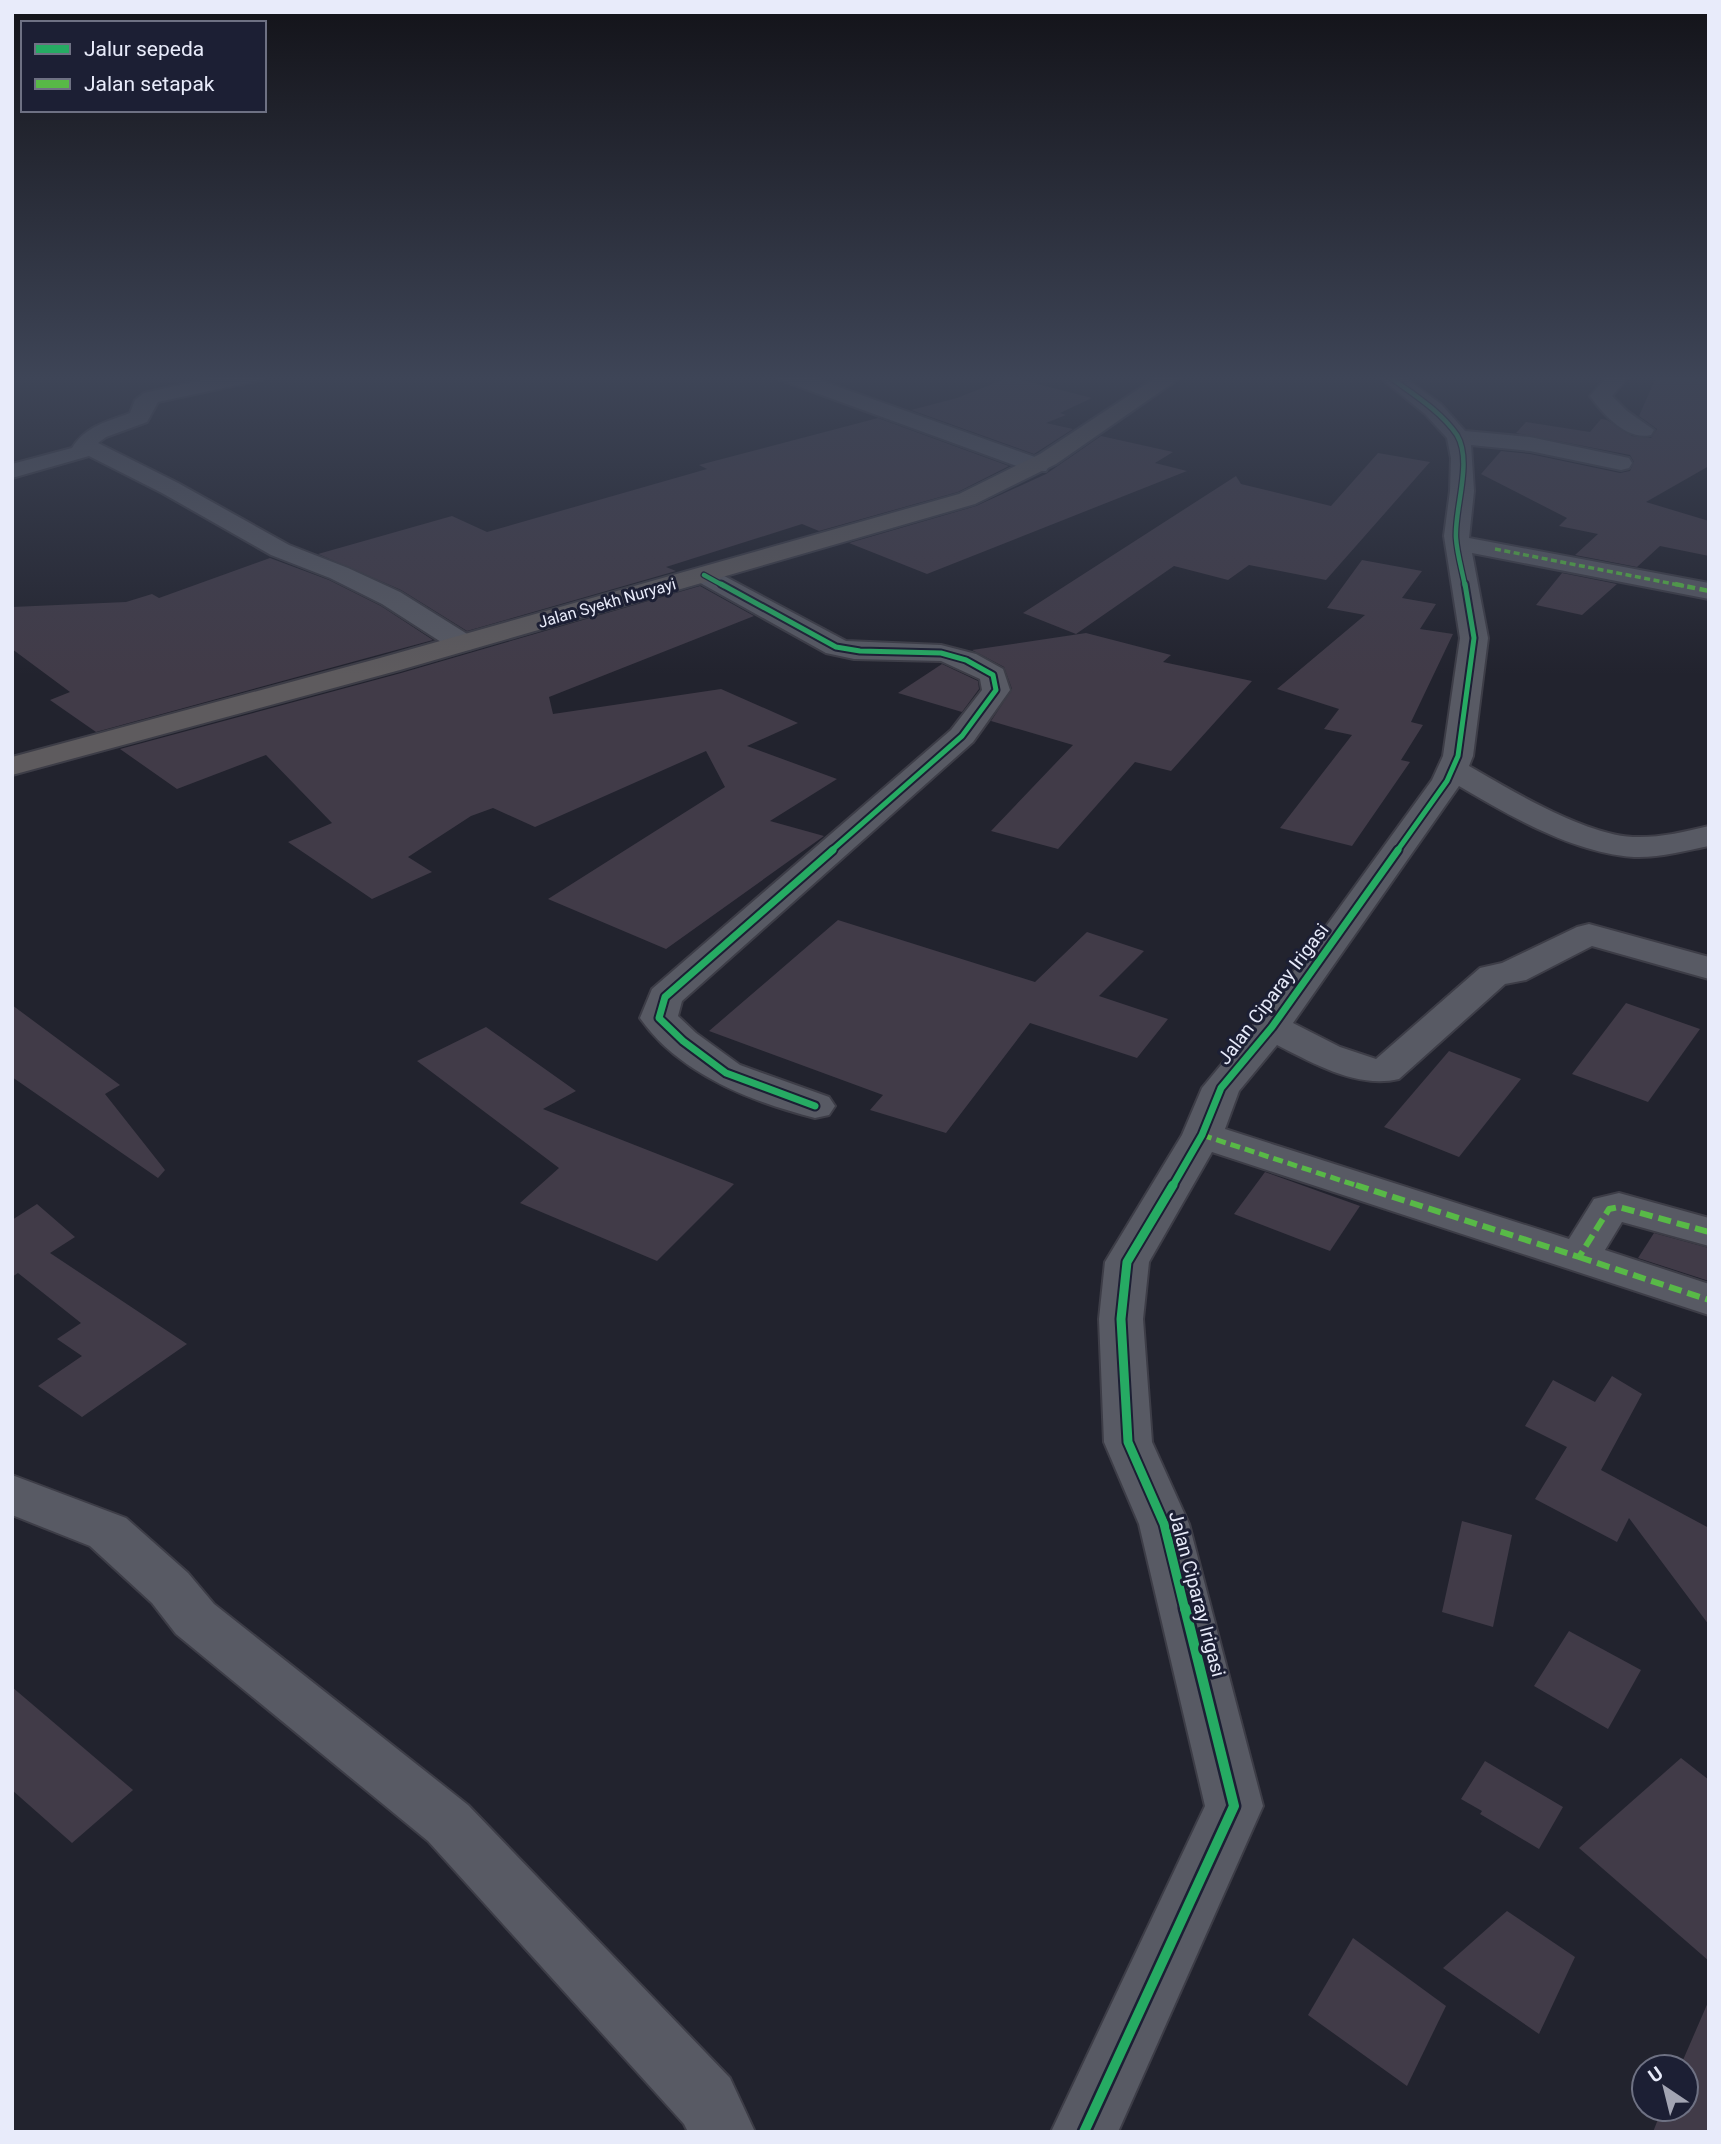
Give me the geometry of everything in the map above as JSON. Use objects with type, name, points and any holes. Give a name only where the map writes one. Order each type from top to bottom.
[{"type":"main road","name":"Jalan Syekh Nuryayi","points":[[12,766],[704,575],[967,499],[1022,475]]},
{"type":"street","points":[[144,475],[280,550],[339,573],[391,598],[462,643]]},
{"type":"street","name":"Jalan Ciparay Irigasi","points":[[1084,2132],[1234,1806],[1164,1524],[1128,1442],[1121,1319],[1127,1262],[1202,1135],[1221,1088],[1272,1027],[1463,776],[1474,638],[1473,546],[1456,525],[1462,475]]},
{"type":"street","points":[[1473,546],[1709,591]]},
{"type":"street","points":[[704,575],[836,647],[853,652],[929,650],[961,656],[993,675],[996,690],[962,736],[665,997],[659,1018],[683,1041],[726,1073],[815,1106]]},
{"type":"street","points":[[1463,776],[1518,806],[1598,839],[1625,846],[1658,846],[1709,836]]},
{"type":"street","points":[[1272,1027],[1345,1062],[1370,1071],[1385,1071],[1493,976],[1513,972],[1589,934],[1709,968]]},
{"type":"street","points":[[1202,1135],[1709,1300]]},
{"type":"street","points":[[1579,1257],[1605,1215],[1614,1208],[1644,1213],[1709,1232]]},
{"type":"street","points":[[12,1494],[108,1532],[170,1588],[195,1619],[448,1823],[707,2101],[722,2132]]},
{"type":"building","points":[[686,475],[991,475],[958,492],[819,531],[802,524],[666,567],[676,571],[467,631],[401,590],[318,554],[452,516],[487,532]]},
{"type":"building","points":[[1044,475],[1177,475],[927,574],[849,543],[976,506]]},
{"type":"building","points":[[1358,475],[1418,475],[1326,580],[1249,565],[1228,580],[1174,566],[1076,634],[1023,613],[1236,476],[1241,484],[1331,506]]},
{"type":"building","points":[[1483,475],[1693,475],[1646,502],[1709,521],[1709,556],[1660,546],[1637,567],[1575,555],[1598,534],[1559,526],[1567,518]]},
{"type":"building","points":[[270,558],[329,580],[381,606],[433,640],[96,732],[50,700],[70,692],[12,649],[12,607],[126,602],[152,594],[159,598]]},
{"type":"building","points":[[1362,560],[1422,571],[1402,598],[1436,604],[1420,629],[1453,634],[1411,722],[1423,725],[1401,760],[1410,762],[1352,846],[1280,828],[1352,735],[1324,729],[1339,709],[1277,689],[1365,615],[1327,608]]},
{"type":"building","points":[[1562,573],[1617,584],[1582,615],[1536,605]]},
{"type":"building","points":[[700,586],[754,616],[549,697],[553,714],[721,689],[798,723],[747,746],[837,779],[770,821],[824,836],[666,949],[548,899],[725,787],[706,751],[535,827],[493,808],[471,816],[408,857],[432,872],[372,899],[288,842],[332,823],[266,755],[177,789],[120,749],[401,673]]},
{"type":"building","points":[[1086,633],[1171,655],[1163,662],[1252,681],[1171,771],[1135,762],[1058,849],[991,831],[1073,745],[991,721],[1012,689],[1004,667],[972,650]]},
{"type":"building","points":[[942,664],[978,681],[979,689],[962,712],[898,693]]},
{"type":"building","points":[[838,920],[1035,982],[1087,932],[1144,951],[1099,996],[1168,1019],[1137,1058],[1030,1023],[946,1133],[870,1110],[883,1095],[709,1031]]},
{"type":"building","points":[[1626,1003],[1700,1029],[1648,1102],[1572,1074]]},
{"type":"building","points":[[12,1005],[120,1085],[105,1094],[165,1170],[158,1178],[12,1077]]},
{"type":"building","points":[[486,1027],[576,1091],[543,1109],[734,1184],[657,1261],[520,1203],[559,1168],[417,1061]]},
{"type":"building","points":[[1449,1051],[1521,1079],[1459,1157],[1384,1127]]},
{"type":"building","points":[[1265,1172],[1360,1206],[1330,1251],[1234,1214]]},
{"type":"building","points":[[37,1204],[75,1237],[50,1253],[187,1344],[82,1417],[38,1386],[82,1356],[57,1339],[81,1323],[18,1273],[12,1277],[12,1220]]},
{"type":"building","points":[[1654,1233],[1709,1248],[1709,1281],[1638,1258]]},
{"type":"building","points":[[1612,1376],[1642,1394],[1601,1470],[1709,1528],[1709,1625],[1629,1518],[1617,1542],[1535,1499],[1567,1447],[1525,1426],[1553,1380],[1595,1402]]},
{"type":"building","points":[[1462,1521],[1512,1535],[1493,1627],[1442,1612]]},
{"type":"building","points":[[1569,1631],[1641,1670],[1608,1729],[1534,1686]]},
{"type":"building","points":[[12,1687],[133,1790],[72,1843],[12,1790]]},
{"type":"building","points":[[1681,1758],[1709,1780],[1709,1961],[1579,1848]]},
{"type":"building","points":[[1485,1761],[1563,1807],[1539,1849],[1480,1814],[1482,1811],[1461,1799]]},
{"type":"building","points":[[1507,1911],[1575,1957],[1539,2034],[1443,1968]]},
{"type":"building","points":[[1353,1938],[1446,2006],[1407,2086],[1308,2015]]},
{"type":"building","points":[[1709,2000],[1709,2132],[1653,2132],[1657,2123],[1700,2123],[1700,2053],[1686,2053]]},
{"type":"marked path","points":[[1495,549],[1709,591]]},
{"type":"marked path","points":[[1202,1135],[1579,1257],[1609,1209],[1619,1207],[1709,1232]]},
{"type":"marked path","points":[[1579,1257],[1709,1300]]},
{"type":"cycle path","points":[[1084,2132],[1234,1806],[1164,1524],[1128,1442],[1121,1319],[1127,1262],[1202,1135],[1221,1088],[1272,1027],[1447,781],[1458,756],[1474,638],[1456,536],[1462,475]]},
{"type":"cycle path","points":[[704,575],[836,647],[860,651],[941,653],[966,660],[993,675],[996,690],[962,736],[665,997],[659,1018],[683,1041],[726,1073],[815,1106]]}]
